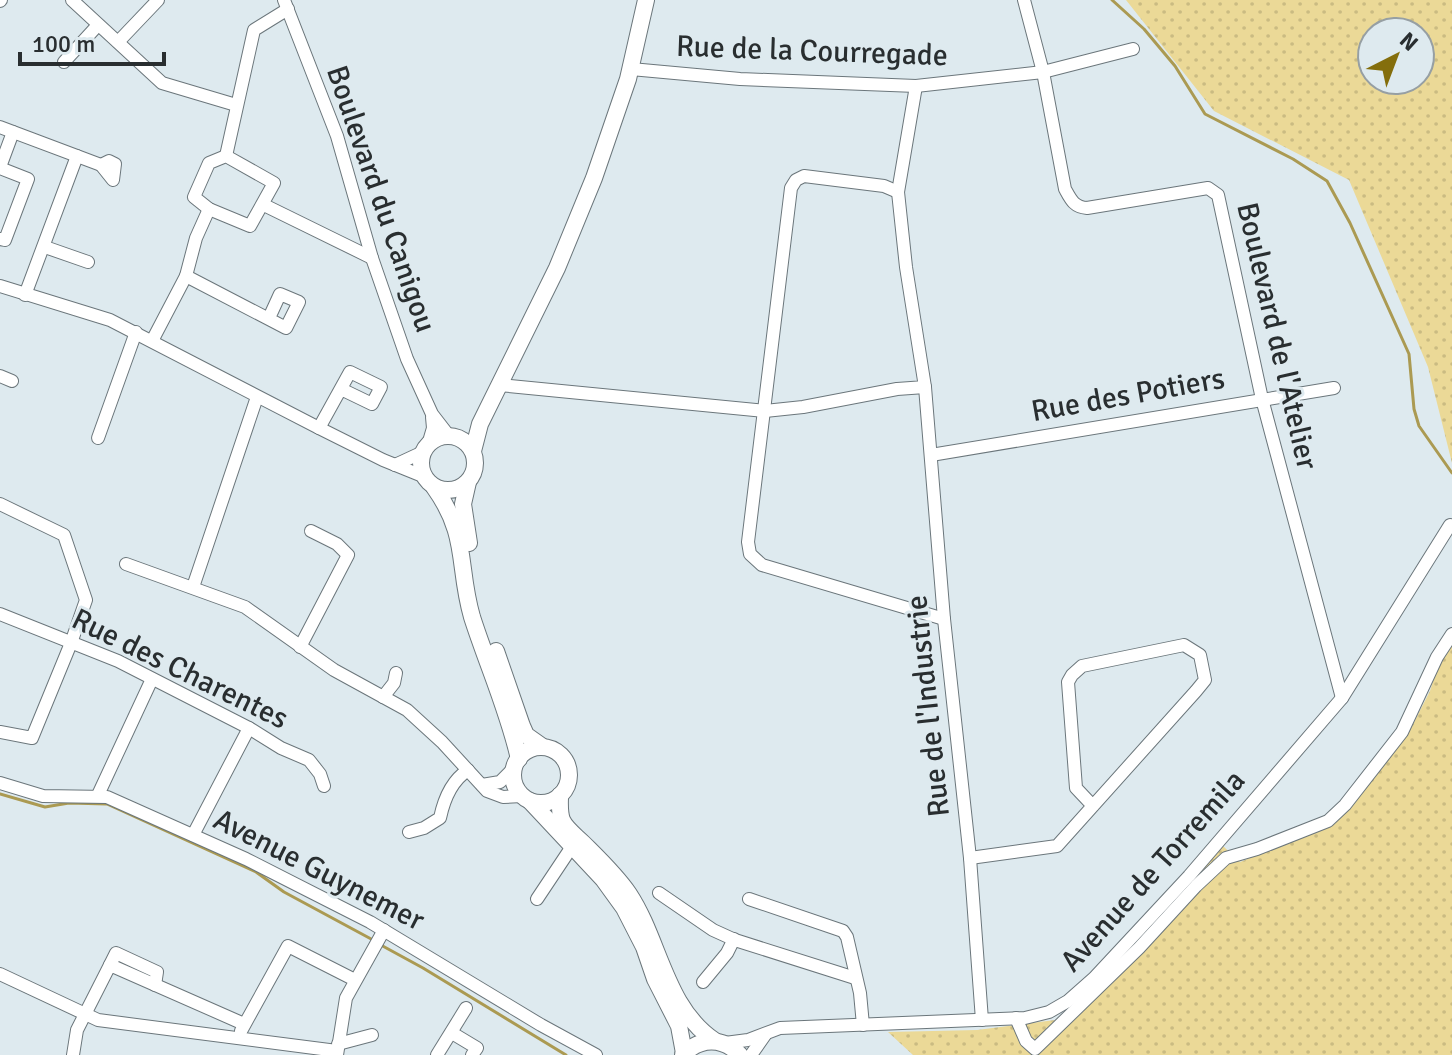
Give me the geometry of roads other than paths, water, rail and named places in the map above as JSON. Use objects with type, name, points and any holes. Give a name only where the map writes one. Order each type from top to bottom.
[{"type":"main road","points":[[526,798],[543,803],[560,795],[569,777],[567,765],[558,753],[526,735],[522,726],[476,593],[463,504],[475,466],[473,451],[480,424],[551,280],[594,178],[631,69],[646,0]]},
{"type":"main road","points":[[480,424],[453,437],[441,437],[425,449],[421,461],[429,482],[451,512],[458,531],[471,613],[517,763],[514,780],[526,798],[603,879],[635,927],[655,979],[679,1026],[683,1037],[683,1054]]},
{"type":"main road","points":[[453,437],[473,451]]},
{"type":"main road","points":[[429,482],[452,491],[468,482]]},
{"type":"main road","points":[[517,763],[527,751],[543,747]]},
{"type":"main road","points":[[560,795],[565,824],[625,888],[645,923],[687,1017],[697,1029],[740,1055]]},
{"type":"main road","points":[[683,1054],[703,1041],[720,1042]]},
{"type":"street","points":[[72,0],[162,83],[236,105]]},
{"type":"street","points":[[118,42],[158,0]]},
{"type":"street","name":"Boulevard de l'Atelier","points":[[1024,0],[1043,72],[1065,189],[1078,208],[1208,188],[1218,195],[1262,399],[1342,698]]},
{"type":"street","points":[[226,156],[254,30],[286,5]]},
{"type":"street","name":"Boulevard du Canigou","points":[[286,5],[337,136],[372,258],[407,359],[432,414],[453,437]]},
{"type":"street","points":[[64,62],[98,25]]},
{"type":"street","name":"Rue de la Courregade","points":[[631,69],[740,79],[916,86],[1043,72],[1133,49]]},
{"type":"street","name":"Rue de l'Industrie","points":[[916,86],[898,192],[925,387],[944,619],[970,858],[982,1020]]},
{"type":"street","points":[[0,127],[101,165]]},
{"type":"street","points":[[0,239],[5,240],[28,179],[0,167],[13,132]]},
{"type":"street","points":[[25,295],[77,156]]},
{"type":"street","points":[[226,156],[274,183],[250,226],[209,209],[194,197],[209,163],[226,156]]},
{"type":"street","points":[[898,192],[884,186],[804,176],[796,180],[791,188],[748,542],[750,554],[762,565],[944,619]]},
{"type":"street","points":[[264,205],[372,258]]},
{"type":"street","points":[[152,341],[186,276],[196,238],[209,209]]},
{"type":"street","points":[[45,247],[88,262]]},
{"type":"street","points":[[186,276],[269,318]]},
{"type":"street","points":[[0,302],[2,287],[110,320],[429,482]]},
{"type":"street","points":[[98,438],[136,332]]},
{"type":"street","points":[[499,385],[765,411],[925,387]]},
{"type":"street","name":"Rue des Potiers","points":[[931,455],[1334,388]]},
{"type":"street","points":[[319,428],[341,389]]},
{"type":"street","points":[[193,587],[257,397]]},
{"type":"street","points":[[395,465],[406,462],[425,449],[433,428],[432,414]]},
{"type":"street","points":[[0,504],[64,535],[86,600],[32,738],[0,732]]},
{"type":"street","name":"Avenue de Torremila","points":[[720,1042],[748,1040],[780,1028],[1016,1018],[1049,1012],[1068,1001],[1094,978],[1189,876],[1342,698],[1412,591],[1450,525]]},
{"type":"street","points":[[300,647],[348,555],[337,544],[311,531]]},
{"type":"street","points":[[126,564],[245,607],[334,670],[407,710],[494,795],[526,798]]},
{"type":"street","name":"Rue des Charentes","points":[[0,614],[118,661],[249,728],[281,748],[309,760],[320,774],[324,786]]},
{"type":"street","points":[[1016,1018],[1026,1041],[1035,1049],[1226,858],[1328,821],[1345,805],[1402,732],[1437,657],[1452,634]]},
{"type":"street","points":[[970,858],[1057,846],[1093,806],[1205,680],[1200,655],[1184,645],[1082,666],[1072,675],[1068,682],[1076,788],[1093,806]]},
{"type":"street","points":[[383,697],[394,683],[396,673]]},
{"type":"street","points":[[98,795],[152,679]]},
{"type":"street","points":[[193,835],[249,728]]},
{"type":"street","points":[[482,785],[500,782],[517,763]]},
{"type":"street","points":[[409,832],[424,828],[440,818],[443,800],[458,776],[468,770]]},
{"type":"street","name":"Avenue Guynemer","points":[[0,783],[43,796],[107,797],[246,859],[379,938],[596,1055]]},
{"type":"street","points":[[537,899],[571,848]]},
{"type":"street","points":[[659,893],[713,930],[855,978]]},
{"type":"street","points":[[749,899],[843,931],[860,993],[863,1025]]},
{"type":"street","points":[[337,1050],[346,998],[379,938]]},
{"type":"street","points":[[723,983],[707,978],[734,939]]},
{"type":"street","points":[[237,1037],[288,946],[355,980]]},
{"type":"street","points":[[73,1055],[77,1030],[110,965],[244,1024]]},
{"type":"street","points":[[0,974],[98,1020],[337,1050],[372,1035]]},
{"type":"street","points":[[437,1055],[466,1008]]},
{"type":"street","points":[[751,1055],[767,1032]]},
{"type":"street","points":[[452,1033],[479,1053]]},
{"type":"waterway","points":[[1112,0],[1144,29],[1175,66],[1205,114],[1293,159],[1327,181],[1350,223],[1409,354],[1414,409],[1419,426],[1452,473]]},
{"type":"waterway","points":[[0,794],[45,807],[69,803],[107,804],[256,872],[284,892],[373,940]]},
{"type":"waterway","points":[[379,944],[566,1055]]}]
